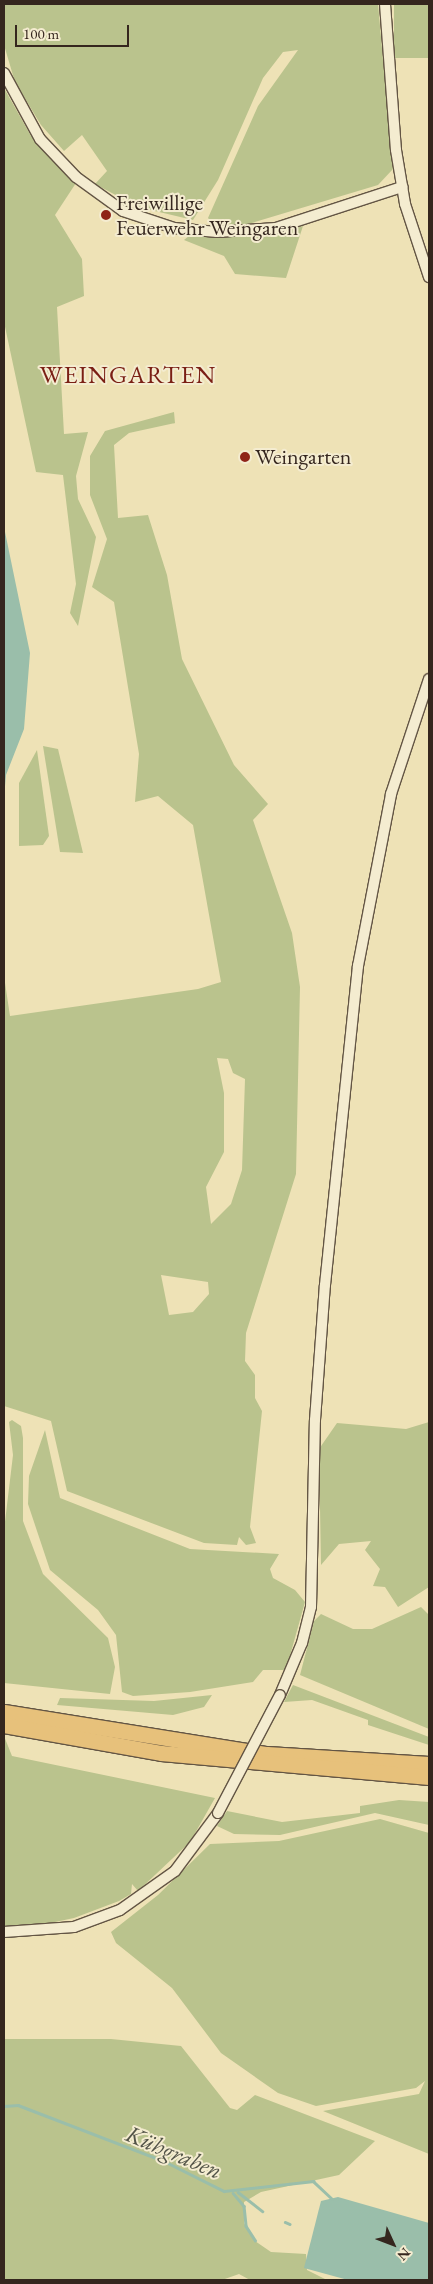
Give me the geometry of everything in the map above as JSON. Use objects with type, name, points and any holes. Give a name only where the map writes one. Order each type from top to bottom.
[{"type":"highway","points":[[4,1712],[258,1753],[429,1764]]},
{"type":"highway","points":[[4,1725],[190,1757],[429,1777]]},
{"type":"street","points":[[385,4],[402,187],[429,277]]},
{"type":"street","points":[[4,73],[25,116],[53,154],[94,193],[148,221],[217,232],[276,228],[402,187]]},
{"type":"street","points":[[4,1932],[74,1927],[120,1910],[175,1871],[218,1814],[280,1695],[302,1643],[311,1606],[315,1420],[324,1286],[358,966],[391,794],[429,679]]},
{"type":"green space","points":[[4,4],[378,4],[393,169],[378,185],[245,225],[213,224],[208,218],[258,106],[298,50],[283,52],[263,78],[218,180],[193,220],[138,207],[95,184],[107,171],[82,135],[64,151],[41,125],[15,82],[4,45]]},
{"type":"green space","points":[[394,4],[429,4],[429,58],[394,58]]},
{"type":"green space","points":[[4,88],[31,136],[76,183],[55,215],[82,259],[84,296],[57,307],[64,434],[88,432],[76,476],[78,499],[96,537],[78,626],[70,613],[76,584],[63,475],[36,472],[4,322]]},
{"type":"green space","points":[[303,226],[286,278],[235,274],[224,256],[184,240],[189,236],[284,232]]},
{"type":"green space","points":[[174,412],[175,423],[129,433],[114,445],[118,518],[148,515],[167,575],[182,659],[234,765],[268,804],[253,820],[292,933],[300,987],[296,1174],[246,1333],[245,1361],[255,1375],[255,1398],[262,1411],[250,1527],[256,1543],[246,1545],[239,1537],[237,1545],[204,1543],[67,1491],[51,1421],[4,1406],[4,976],[10,1016],[198,989],[221,982],[193,825],[158,796],[135,802],[139,754],[114,602],[92,587],[107,539],[90,495],[90,456],[105,431]],"holes":[[[217,1058],[228,1059],[233,1073],[245,1079],[242,1170],[231,1204],[211,1224],[206,1187],[224,1152],[224,1093]],[[161,1275],[208,1282],[209,1294],[193,1312],[169,1315]]]},
{"type":"green space","points":[[43,746],[58,749],[83,853],[60,852]]},
{"type":"green space","points":[[37,750],[49,836],[43,845],[19,846],[19,783]]},
{"type":"green space","points":[[12,1420],[21,1426],[23,1438],[23,1521],[43,1574],[108,1638],[115,1667],[110,1694],[4,1683],[4,1530],[13,1455],[9,1422]]},
{"type":"green space","points":[[429,1422],[429,1587],[398,1607],[385,1587],[373,1586],[380,1569],[365,1550],[371,1541],[339,1544],[321,1565],[319,1449],[337,1423],[406,1429]]},
{"type":"green space","points":[[45,1430],[60,1498],[190,1549],[279,1554],[270,1569],[273,1578],[295,1590],[305,1602],[286,1670],[263,1670],[253,1682],[190,1692],[133,1696],[122,1692],[116,1635],[98,1610],[50,1570],[28,1504],[29,1476]]},
{"type":"green space","points":[[421,1607],[429,1615],[429,1729],[300,1675],[314,1621],[321,1614],[353,1629],[372,1629]]},
{"type":"green space","points":[[293,1685],[429,1737],[429,1745],[368,1725],[368,1720],[312,1700],[284,1702]]},
{"type":"green space","points":[[212,1695],[204,1707],[173,1715],[57,1705],[60,1698],[154,1701]]},
{"type":"green space","points":[[4,1736],[12,1756],[215,1798],[190,1842],[138,1891],[132,1884],[131,1894],[119,1901],[74,1918],[36,1926],[4,1926]]},
{"type":"green space","points":[[399,1800],[429,1802],[429,1825],[375,1813],[280,1835],[234,1834],[217,1826],[227,1811],[282,1822],[360,1813],[360,1806]]},
{"type":"green space","points":[[380,1819],[429,1833],[429,2154],[323,2111],[419,2094],[425,2081],[416,2088],[316,2106],[278,2093],[221,2053],[172,1988],[116,1943],[111,1932],[158,1895],[210,1844],[279,1841]]},
{"type":"green space","points":[[4,2039],[111,2039],[181,2046],[230,2108],[237,2110],[255,2095],[375,2141],[339,2175],[261,2192],[244,2202],[244,2223],[255,2241],[271,2252],[306,2254],[307,2270],[327,2280],[250,2280],[239,2274],[222,2280],[4,2280]]},
{"type":"shaded area","points":[[4,527],[30,653],[24,729],[6,775],[4,798]]},
{"type":"shaded area","points":[[338,2197],[429,2223],[429,2280],[348,2280],[304,2268],[321,2201]]},
{"type":"waterway","name":"Kühgraben","points":[[4,2106],[18,2105],[164,2161],[224,2191],[313,2181],[332,2199]]},
{"type":"waterway","points":[[238,2192],[262,2211]]},
{"type":"waterway","points":[[233,2193],[244,2206],[246,2226],[255,2240]]},
{"type":"waterway","points":[[285,2222],[290,2224]]},
{"type":"place","name":"Freiwillige Feuerwehr Weingaren","points":[[106,215]]},
{"type":"place","name":"Weingarten","points":[[245,457]]},
{"type":"district","name":"WEINGARTEN","points":[[128,374]]}]
